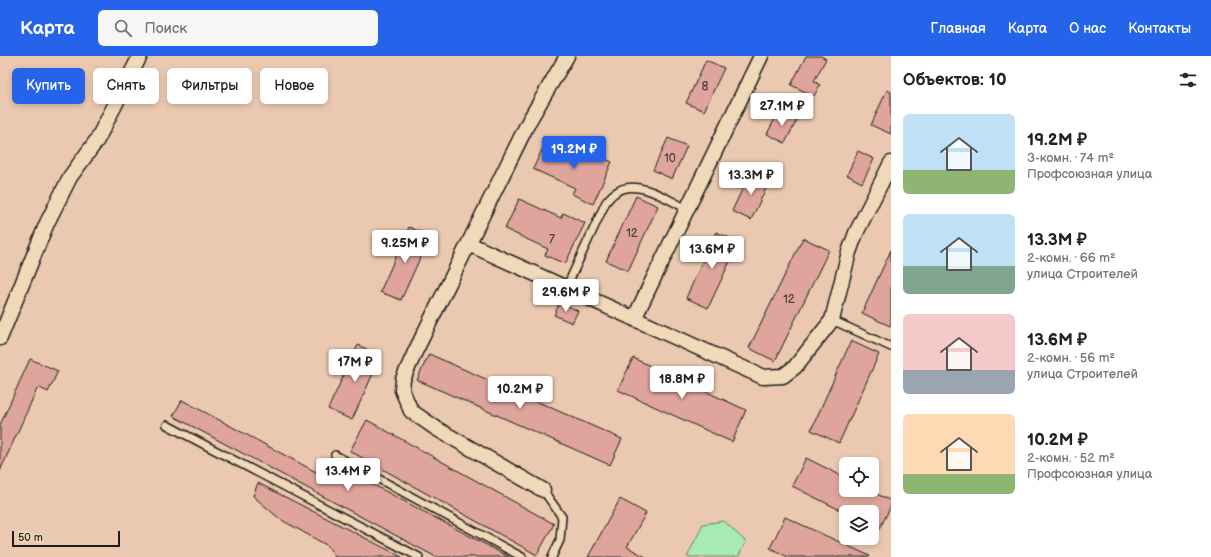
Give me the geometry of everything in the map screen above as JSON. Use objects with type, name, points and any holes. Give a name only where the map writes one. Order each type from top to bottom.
[{"type":"street","points":[[0,338],[47,223],[70,177],[97,140],[140,56]]},
{"type":"street","points":[[543,490],[437,429],[411,411],[402,390],[403,379],[415,352],[532,116],[567,56]]},
{"type":"street","points":[[634,319],[761,56]]},
{"type":"street","points":[[469,244],[763,377],[783,376],[795,367],[832,320],[856,233],[891,163]]},
{"type":"lane","points":[[566,288],[606,202],[614,193],[622,189],[632,187],[643,188],[687,209]]},
{"type":"lane","points":[[832,320],[891,348]]},
{"type":"lane","points":[[167,425],[419,557]]},
{"type":"lane","points":[[335,455],[522,557]]},
{"type":"lane","points":[[543,490],[562,517],[560,540],[552,557]]},
{"type":"green space","points":[[724,521],[746,542],[738,557],[687,557],[703,524]]},
{"type":"building","points":[[806,56],[821,56],[826,59],[814,81],[820,85],[814,96],[791,85]]},
{"type":"building","points":[[706,60],[724,68],[704,111],[686,103]]},
{"type":"building","points":[[887,90],[891,92],[891,134],[871,125]]},
{"type":"building","points":[[779,111],[797,120],[785,143],[767,134]]},
{"type":"building","points":[[668,138],[687,146],[672,179],[653,170]]},
{"type":"building","points":[[547,139],[589,159],[592,153],[612,162],[593,204],[572,194],[575,188],[533,169]]},
{"type":"building","points":[[858,151],[874,159],[862,183],[847,175]]},
{"type":"building","points":[[751,171],[770,180],[751,220],[732,211]]},
{"type":"building","points":[[636,196],[658,206],[628,271],[606,261]]},
{"type":"building","points":[[519,199],[561,218],[563,213],[585,223],[565,264],[545,255],[548,249],[505,229]]},
{"type":"building","points":[[409,227],[430,236],[401,300],[380,292]]},
{"type":"building","points":[[716,232],[739,242],[708,308],[686,298]]},
{"type":"building","points":[[803,238],[829,250],[775,361],[749,348]]},
{"type":"building","points":[[891,250],[891,323],[890,326],[862,313]]},
{"type":"building","points":[[560,302],[578,311],[572,323],[554,315]]},
{"type":"building","points":[[851,341],[879,354],[839,443],[811,430]]},
{"type":"building","points":[[358,345],[381,356],[352,420],[328,409]]},
{"type":"building","points":[[429,354],[622,439],[610,465],[417,380]]},
{"type":"building","points":[[633,358],[746,410],[732,442],[618,390]]},
{"type":"building","points":[[30,359],[58,371],[48,392],[38,387],[0,471],[0,425]]},
{"type":"building","points":[[182,400],[316,472],[323,458],[509,557],[436,557],[173,416]]},
{"type":"building","points":[[367,420],[554,524],[537,555],[350,451]]},
{"type":"building","points":[[806,458],[839,474],[839,497],[879,497],[879,495],[891,501],[891,506],[879,530],[879,505],[839,505],[839,510],[792,486]]},
{"type":"building","points":[[258,483],[402,557],[335,557],[328,546],[280,519],[253,496]]},
{"type":"building","points":[[620,499],[646,513],[627,547],[646,557],[588,557]]},
{"type":"building","points":[[785,517],[839,542],[839,545],[846,545],[870,556],[788,557],[770,548]]}]
